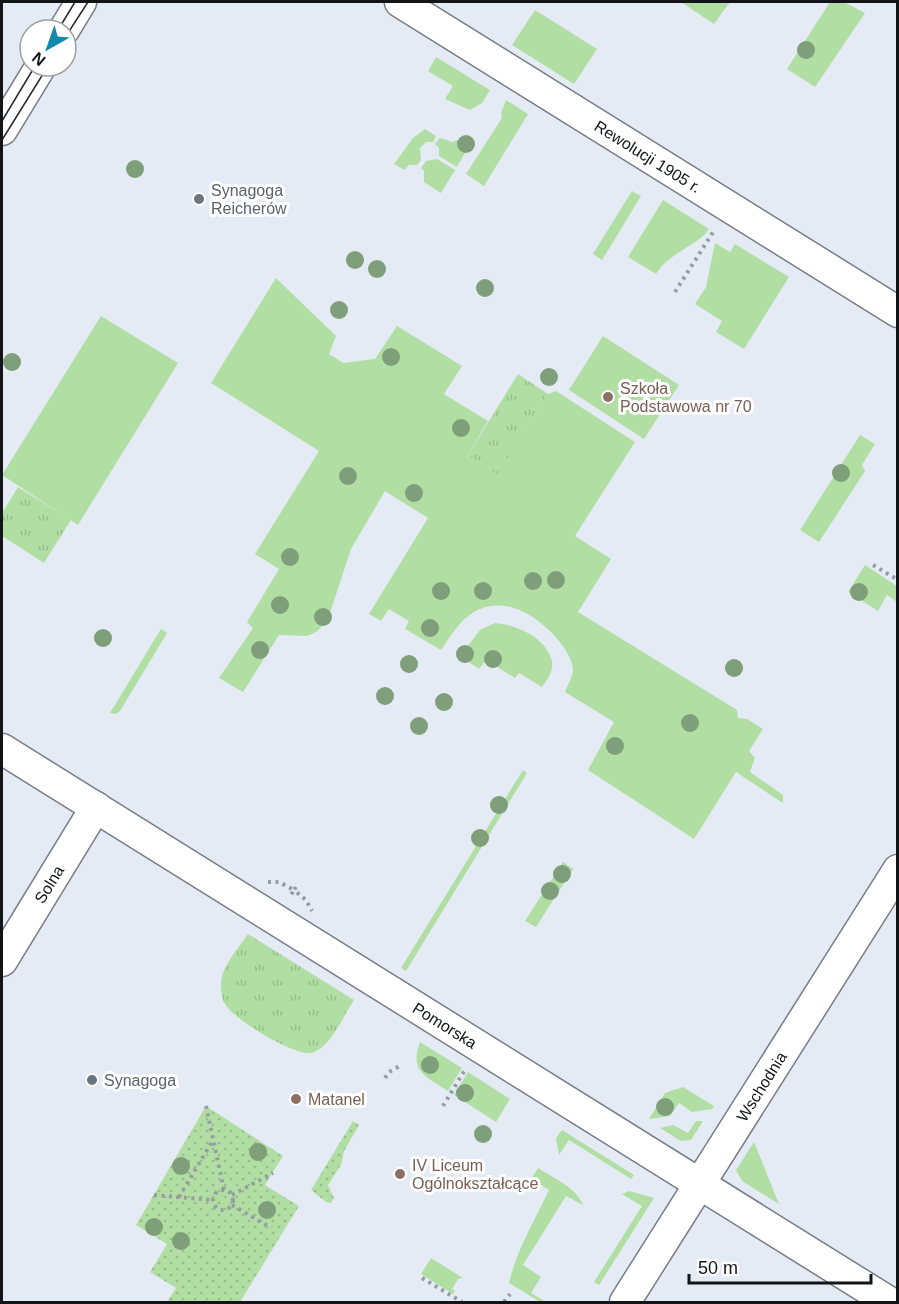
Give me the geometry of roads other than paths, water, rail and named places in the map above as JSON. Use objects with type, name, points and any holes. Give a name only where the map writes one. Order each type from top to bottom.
[{"type":"street","points":[[71,18],[81,2]]},
{"type":"street","name":"Rewolucji 1905 r.","points":[[400,2],[897,312]]},
{"type":"street","points":[[2,130],[34,78]]},
{"type":"street","name":"Pomorska","points":[[2,749],[889,1302]]},
{"type":"street","name":"Solna","points":[[2,961],[96,807]]},
{"type":"street","name":"Wschodnia","points":[[625,1302],[897,870]]},
{"type":"tram line","points":[[65,18],[75,2]]},
{"type":"tram line","points":[[78,18],[88,2]]},
{"type":"tram line","points":[[2,121],[28,78]]},
{"type":"tram line","points":[[2,140],[41,78]]},
{"type":"place","name":"Synagoga Reicherów","points":[[199,199]]},
{"type":"place","name":"Szkoła Podstawowa nr 70","points":[[608,397]]},
{"type":"place","name":"Synagoga","points":[[92,1080]]},
{"type":"place","name":"Matanel","points":[[296,1099]]},
{"type":"place","name":"IV Liceum Ogólnokształcące","points":[[400,1174]]}]
